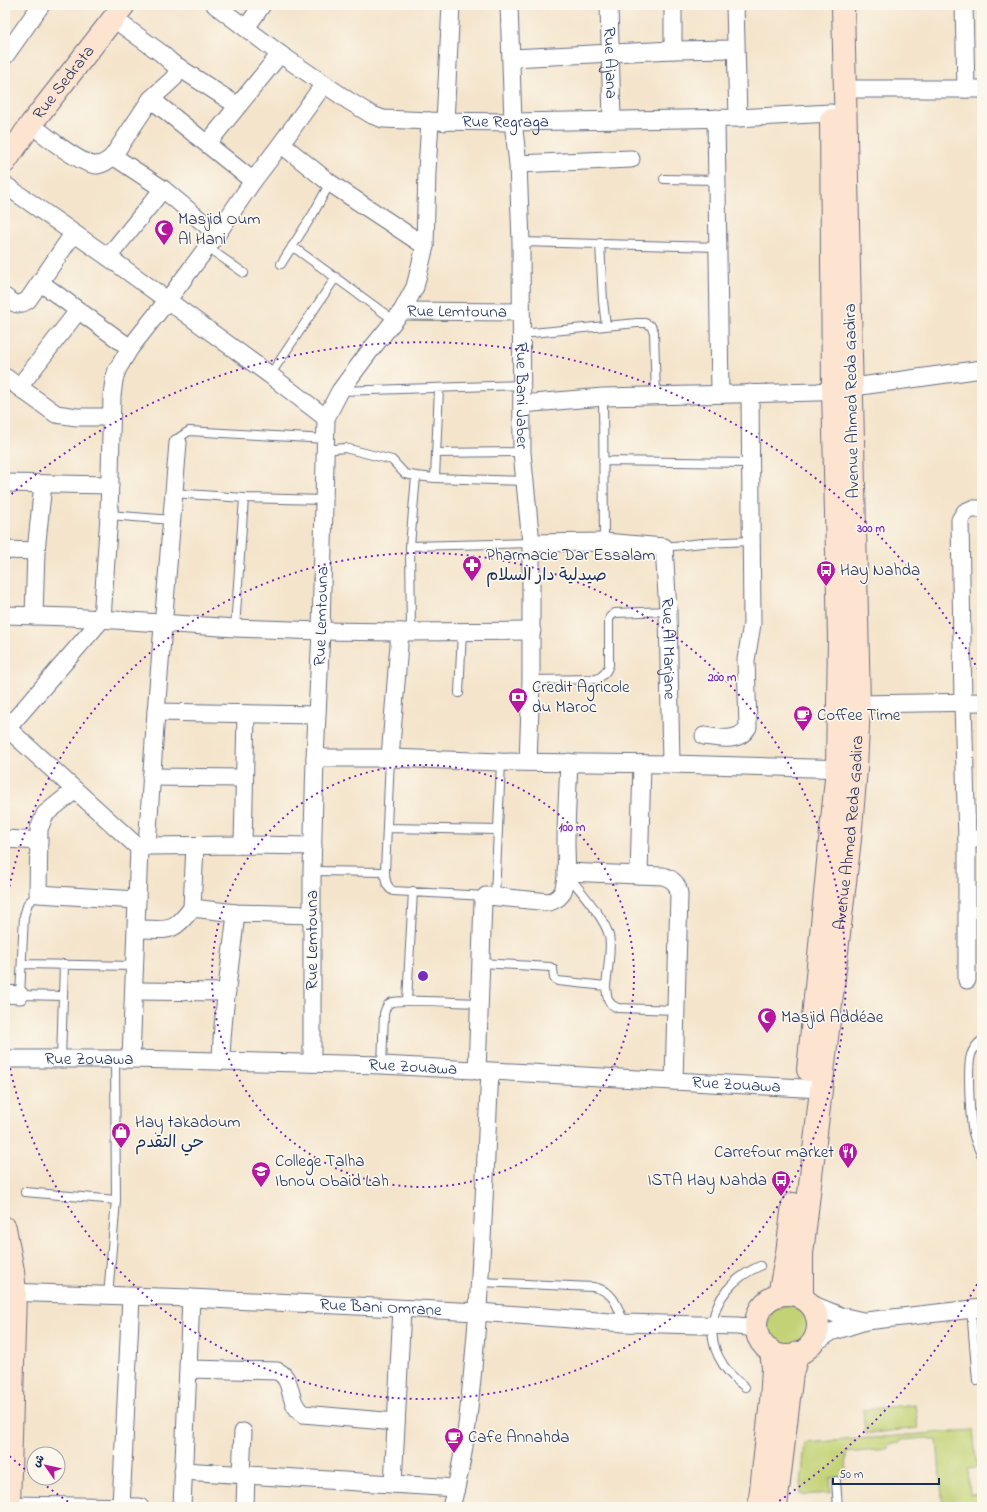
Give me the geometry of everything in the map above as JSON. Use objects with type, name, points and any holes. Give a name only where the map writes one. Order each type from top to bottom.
[{"type":"main road","name":"Avenue Ahmed Reda Gadira","points":[[806,1300],[802,1254],[814,1089],[847,769],[859,704],[842,388],[828,5]]},
{"type":"main road","name":"Avenue Ahmed Reda Gadira","points":[[843,5],[845,90],[839,637],[847,769]]},
{"type":"main road","name":"Rue Sedrata","points":[[5,162],[32,124],[119,12]]},
{"type":"main road","name":"Avenue Ahmed Reda Gadira","points":[[779,1295],[814,1089]]},
{"type":"main road","points":[[5,1228],[14,1271],[10,1292],[10,1506]]},
{"type":"main road","points":[[776,1507],[792,1372],[804,1349],[817,1335],[818,1323],[816,1312],[806,1300],[795,1294],[779,1295],[771,1298],[760,1311],[757,1319],[757,1328],[761,1340],[771,1351],[780,1355],[789,1356],[804,1349]]},
{"type":"main road","points":[[759,1507],[771,1401],[773,1368],[771,1351]]},
{"type":"street","points":[[5,56],[41,5]]},
{"type":"street","name":"Rue Regraga","points":[[215,5],[280,54],[349,102],[372,115],[383,119],[438,122],[513,122],[738,118],[831,113]]},
{"type":"street","points":[[246,28],[262,5]]},
{"type":"street","points":[[399,316],[415,287],[425,246],[427,170],[438,122],[451,5]]},
{"type":"street","name":"Rue Bani Jaber","points":[[509,5],[513,122],[518,164],[521,242],[520,312],[522,452],[531,543],[532,631],[528,762]]},
{"type":"street","name":"Rue Ajana","points":[[609,5],[612,120]]},
{"type":"street","points":[[673,5],[673,50]]},
{"type":"street","points":[[735,5],[738,118]]},
{"type":"street","points":[[845,90],[974,89],[964,5]]},
{"type":"street","points":[[119,12],[179,67],[238,106]]},
{"type":"street","points":[[512,58],[673,50],[735,49]]},
{"type":"street","points":[[207,144],[280,54]]},
{"type":"street","points":[[32,124],[57,144],[89,163],[96,165],[106,162],[113,156],[151,99],[174,78],[179,67]]},
{"type":"street","points":[[313,846],[243,845],[143,847],[6,730],[102,619],[109,515],[111,417],[114,380],[117,370],[130,348],[212,240],[324,84]]},
{"type":"street","points":[[151,99],[253,181]]},
{"type":"street","points":[[716,118],[720,394]]},
{"type":"street","points":[[281,144],[330,183],[425,246]]},
{"type":"street","points":[[113,156],[163,189],[212,240]]},
{"type":"street","points":[[518,164],[630,159]]},
{"type":"street","points":[[5,185],[73,234],[108,257],[270,375],[326,418]]},
{"type":"street","points":[[108,257],[163,189]]},
{"type":"street","points":[[5,297],[17,305],[28,300],[73,234]]},
{"type":"street","points":[[41,283],[130,348]]},
{"type":"street","points":[[19,387],[78,311]]},
{"type":"street","name":"Rue Lemtouna","points":[[312,1063],[312,871],[316,716],[321,631],[326,418],[340,391],[369,352],[399,316],[520,312]]},
{"type":"street","points":[[522,404],[603,397],[750,392],[818,392],[982,368]]},
{"type":"street","points":[[5,377],[56,414],[77,417],[111,417]]},
{"type":"street","points":[[704,736],[721,738],[736,737],[745,732],[748,727],[746,660],[752,632],[750,392]]},
{"type":"street","points":[[123,1059],[135,991],[137,900],[151,777],[178,443]]},
{"type":"street","points":[[5,483],[110,485]]},
{"type":"street","points":[[34,616],[36,551],[43,484]]},
{"type":"street","points":[[967,980],[975,839],[963,703],[960,520],[965,512],[972,509],[982,509]]},
{"type":"street","points":[[531,543],[604,542],[664,547]]},
{"type":"street","name":"Rue Al Marjane","points":[[664,547],[668,610],[671,764]]},
{"type":"street","points":[[5,550],[36,551]]},
{"type":"street","points":[[5,615],[102,619],[235,628],[321,631],[532,631]]},
{"type":"street","points":[[390,758],[405,632]]},
{"type":"street","points":[[859,704],[982,702]]},
{"type":"street","points":[[156,712],[316,716]]},
{"type":"street","points":[[243,845],[246,714]]},
{"type":"street","points":[[315,758],[390,758],[501,762],[671,764],[847,769]]},
{"type":"street","points":[[451,1507],[466,1440],[480,1282],[484,1071],[479,1003],[483,902],[490,896],[549,902],[554,901],[562,893],[566,872],[569,762]]},
{"type":"street","points":[[639,875],[642,764]]},
{"type":"street","points":[[151,777],[244,778]]},
{"type":"street","points":[[75,790],[45,814],[39,829],[38,894],[137,900]]},
{"type":"street","points":[[5,839],[39,841]]},
{"type":"street","points":[[137,929],[170,929],[176,927],[182,922],[192,908],[195,846]]},
{"type":"street","points":[[566,872],[663,876],[674,881],[678,889],[674,1081]]},
{"type":"street","points":[[192,908],[236,913],[312,915]]},
{"type":"street","points":[[220,1061],[222,1028],[236,913]]},
{"type":"street","points":[[135,991],[227,992]]},
{"type":"street","name":"Rue Zouawa","points":[[5,1059],[123,1059],[382,1065],[814,1089]]},
{"type":"street","name":"Rue Bani Omrane","points":[[10,1292],[191,1298],[478,1312],[624,1323],[712,1325],[757,1328]]},
{"type":"street","points":[[121,1506],[131,1297]]},
{"type":"street","points":[[182,1507],[191,1298]]},
{"type":"street","points":[[806,1300],[841,1316],[866,1321]]},
{"type":"street","points":[[393,1484],[402,1309]]},
{"type":"street","points":[[804,1349],[831,1332],[866,1321],[976,1309]]},
{"type":"street","points":[[189,1369],[276,1371],[285,1376],[295,1407],[303,1414],[396,1422]]},
{"type":"street","points":[[243,1432],[245,1507]]},
{"type":"street","points":[[183,1471],[456,1488]]},
{"type":"street","points":[[10,1506],[140,1507]]},
{"type":"lane","points":[[664,179],[717,180]]},
{"type":"lane","points":[[280,264],[313,214],[330,183]]},
{"type":"lane","points":[[212,240],[244,273]]},
{"type":"lane","points":[[521,242],[719,247]]},
{"type":"lane","points":[[600,243],[606,326]]},
{"type":"lane","points":[[292,246],[336,277],[399,316]]},
{"type":"lane","points":[[270,375],[336,277]]},
{"type":"lane","points":[[521,334],[645,323],[651,326],[654,332],[656,396]]},
{"type":"lane","points":[[340,391],[522,385]]},
{"type":"lane","points":[[435,478],[439,388]]},
{"type":"lane","points":[[603,397],[604,542]]},
{"type":"lane","points":[[178,443],[180,437],[189,431],[325,444],[392,460],[405,474],[435,478],[525,481]]},
{"type":"lane","points":[[436,453],[522,452]]},
{"type":"lane","points":[[603,461],[750,463]]},
{"type":"lane","points":[[405,632],[416,476]]},
{"type":"lane","points":[[173,493],[244,498],[324,500]]},
{"type":"lane","points":[[235,628],[244,498]]},
{"type":"lane","points":[[109,515],[172,520]]},
{"type":"lane","points":[[664,547],[703,543],[751,541]]},
{"type":"lane","points":[[410,546],[531,543]]},
{"type":"lane","points":[[531,680],[601,677],[609,665],[609,621],[612,615],[615,613],[668,610]]},
{"type":"lane","points":[[459,693],[462,632]]},
{"type":"lane","points":[[390,758],[385,872],[385,880],[389,889],[393,891],[490,896],[498,830],[501,762]]},
{"type":"lane","points":[[387,828],[498,830]]},
{"type":"lane","points":[[312,871],[385,872]]},
{"type":"lane","points":[[566,872],[606,927],[610,938],[606,986],[608,1001],[614,1007],[618,1008],[676,1010]]},
{"type":"lane","points":[[407,1001],[413,891]]},
{"type":"lane","points":[[38,894],[32,899],[25,909],[22,964],[13,994],[63,996]]},
{"type":"lane","points":[[481,963],[550,967],[553,969],[554,978],[558,981],[606,986]]},
{"type":"lane","points":[[22,964],[136,966]]},
{"type":"lane","points":[[61,1059],[64,964]]},
{"type":"lane","points":[[382,1065],[384,1014],[386,1008],[391,1002],[479,1003]]},
{"type":"lane","points":[[982,1040],[972,1051],[970,1061],[971,1119],[973,1132],[982,1156]]},
{"type":"lane","points":[[108,1296],[116,1200],[123,1059]]},
{"type":"lane","points":[[25,1192],[116,1200]]},
{"type":"lane","points":[[745,1387],[735,1380],[720,1361],[712,1338],[712,1325],[718,1303],[731,1284],[744,1274],[760,1266]]},
{"type":"lane","points":[[480,1282],[593,1287],[601,1289],[608,1292],[613,1298],[624,1323]]},
{"type":"lane","points":[[976,1309],[977,1381]]},
{"type":"lane","points":[[836,1481],[838,1507]]},
{"type":"green space","points":[[784,1305],[792,1305],[799,1308],[805,1314],[808,1325],[805,1336],[799,1342],[792,1345],[784,1345],[777,1342],[771,1336],[768,1329],[768,1321],[771,1314],[777,1308]]},
{"type":"green space","points":[[915,1404],[918,1428],[865,1434],[863,1410]]},
{"type":"green space","points":[[973,1430],[977,1468],[968,1469],[970,1495],[979,1494],[980,1507],[943,1507],[937,1440],[930,1440],[930,1438],[900,1440],[900,1443],[888,1444],[888,1449],[846,1453],[847,1477],[830,1478],[831,1493],[800,1495],[805,1443]]},
{"type":"place","name":"Masjid Oum Al Hani","points":[[164,246]]},
{"type":"place","name":"Pharmacie Dar Essalam صيدلية دار السلام","points":[[472,582]]},
{"type":"place","name":"Hay Nahda","points":[[826,587]]},
{"type":"place","name":"Credit Agricole du Maroc","points":[[518,714]]},
{"type":"place","name":"Coffee Time","points":[[803,732]]},
{"type":"place","name":"Masjid Addéae","points":[[767,1034]]},
{"type":"place","name":"Hay takadoum حي التقدم","points":[[121,1149]]},
{"type":"place","name":"Carrefour market","points":[[848,1169]]},
{"type":"place","name":"College Talha Ibnou Obaid Lah","points":[[261,1188]]},
{"type":"place","name":"ISTA Hay Nahda","points":[[781,1197]]},
{"type":"place","name":"Cafe Annahda","points":[[454,1454]]}]
